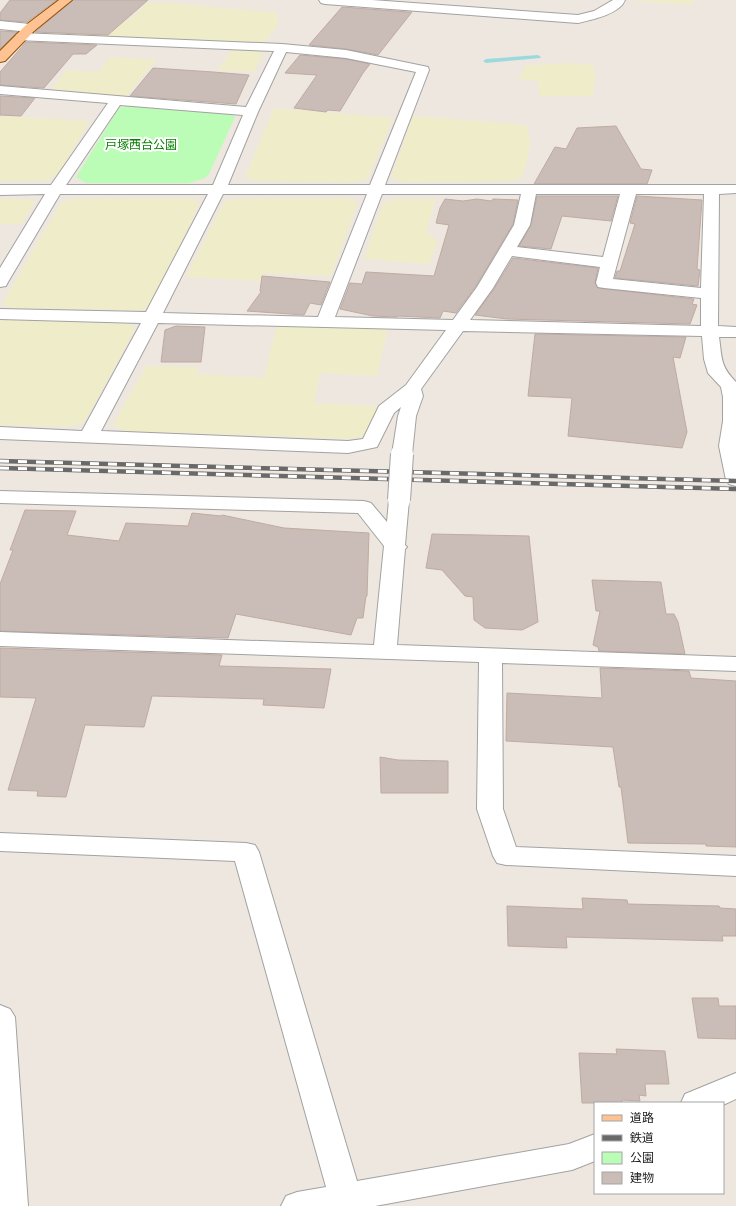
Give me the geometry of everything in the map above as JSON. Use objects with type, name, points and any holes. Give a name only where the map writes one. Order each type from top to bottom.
[{"type":"main road","points":[[0,58],[26,32],[66,0]]},
{"type":"street","points":[[325,0],[427,4],[578,19],[598,14],[618,3],[619,0]]},
{"type":"street","points":[[0,25],[26,32],[282,48],[346,54],[423,70],[324,322]]},
{"type":"street","points":[[88,436],[152,318],[218,190],[251,112],[282,48]]},
{"type":"street","points":[[0,90],[251,112]]},
{"type":"street","points":[[0,282],[55,190],[116,101]]},
{"type":"street","points":[[0,190],[736,189]]},
{"type":"street","points":[[0,433],[348,447],[370,443],[386,410],[412,389],[485,288],[522,225],[530,190]]},
{"type":"street","points":[[629,190],[604,283],[709,294]]},
{"type":"street","points":[[712,190],[709,322],[713,359],[717,373],[730,386],[732,397],[729,446],[736,480]]},
{"type":"street","points":[[506,251],[610,263]]},
{"type":"street","points":[[0,314],[736,332]]},
{"type":"street","points":[[385,652],[396,547],[402,454],[407,416],[414,396],[412,389]]},
{"type":"street","points":[[0,497],[364,507],[396,547]]},
{"type":"street","points":[[0,639],[736,664]]},
{"type":"street","points":[[491,656],[490,809],[506,856],[736,866]]},
{"type":"street","points":[[0,842],[246,852],[347,1201]]},
{"type":"street","points":[[0,1017],[12,1206]]},
{"type":"street","points":[[698,1102],[736,1085]]},
{"type":"street","points":[[297,1206],[347,1201],[572,1157],[594,1147]]},
{"type":"shaded area","points":[[628,0],[694,0],[692,5]]},
{"type":"shaded area","points":[[147,3],[169,3],[277,13],[278,25],[263,44],[127,39],[46,34],[38,30],[54,16],[128,21]]},
{"type":"shaded area","points":[[233,48],[259,49],[263,52],[254,72],[218,70]]},
{"type":"shaded area","points":[[110,57],[156,60],[125,98],[50,91],[67,70],[98,72]]},
{"type":"shaded area","points":[[567,63],[593,65],[595,77],[593,96],[540,96],[538,81],[518,79],[525,69],[522,66]]},
{"type":"shaded area","points":[[274,108],[393,118],[368,178],[357,182],[255,181],[245,177]]},
{"type":"shaded area","points":[[0,116],[90,121],[56,177],[44,181],[0,181]]},
{"type":"shaded area","points":[[413,116],[526,125],[530,139],[528,156],[522,178],[512,181],[406,182],[391,178]]},
{"type":"shaded area","points":[[190,198],[200,203],[151,306],[139,310],[11,308],[2,304],[61,203],[72,199]]},
{"type":"shaded area","points":[[347,198],[358,202],[331,276],[265,273],[260,281],[186,277],[224,202],[237,199]]},
{"type":"shaded area","points":[[0,199],[29,199],[35,202],[21,224],[0,224]]},
{"type":"shaded area","points":[[397,199],[436,199],[426,231],[438,242],[429,264],[364,259],[383,203]]},
{"type":"shaded area","points":[[0,320],[125,323],[136,328],[84,423],[66,427],[0,425]]},
{"type":"shaded area","points":[[277,324],[388,327],[377,376],[320,373],[314,403],[381,407],[368,435],[350,439],[125,431],[113,425],[146,366],[198,367],[197,374],[264,378]]},
{"type":"green space","name":"戸塚西台公園","points":[[133,105],[231,114],[235,117],[209,174],[205,178],[189,183],[86,183],[76,177],[119,108]]},
{"type":"building","points":[[10,0],[57,0],[27,22],[0,20],[0,13]]},
{"type":"building","points":[[73,0],[148,0],[108,35],[35,32]]},
{"type":"building","points":[[342,7],[412,12],[378,55],[346,49],[309,45]]},
{"type":"building","points":[[0,31],[17,32],[0,49]]},
{"type":"building","points":[[26,42],[97,45],[86,54],[73,54],[44,88],[0,85],[0,72]]},
{"type":"building","points":[[300,55],[346,59],[370,64],[340,111],[328,110],[326,112],[294,108],[317,75],[285,73]]},
{"type":"building","points":[[153,68],[249,75],[236,104],[130,96]]},
{"type":"building","points":[[0,96],[35,98],[21,116],[0,115]]},
{"type":"building","points":[[616,126],[641,169],[652,170],[647,184],[534,184],[555,147],[566,149],[577,128]]},
{"type":"building","points":[[537,196],[618,196],[611,221],[562,216],[551,249],[519,246],[531,225]]},
{"type":"building","points":[[637,196],[702,200],[697,269],[700,270],[698,286],[615,278],[617,271],[620,271],[635,224],[630,223]]},
{"type":"building","points":[[445,199],[463,201],[477,199],[491,201],[493,199],[518,200],[513,224],[476,286],[456,313],[443,311],[440,318],[397,317],[373,316],[340,309],[350,283],[362,284],[366,272],[434,276],[449,225],[436,223],[440,208]]},
{"type":"building","points":[[513,258],[598,268],[595,283],[598,288],[694,299],[692,304],[697,305],[690,324],[507,319],[475,315],[494,289]]},
{"type":"building","points":[[262,276],[330,282],[321,305],[310,303],[304,315],[247,311],[261,292]]},
{"type":"building","points":[[176,326],[205,327],[201,362],[161,362],[165,330]]},
{"type":"building","points":[[535,334],[686,337],[680,358],[673,357],[687,432],[682,448],[568,436],[572,398],[528,396]]},
{"type":"building","points":[[25,510],[76,511],[67,535],[119,541],[126,523],[188,526],[192,513],[222,515],[284,528],[369,533],[367,596],[363,618],[357,618],[351,635],[236,614],[228,638],[0,631],[0,584],[13,550],[10,550]]},
{"type":"building","points":[[432,534],[529,536],[538,622],[522,630],[485,628],[474,620],[473,597],[465,596],[442,570],[426,568]]},
{"type":"building","points":[[592,580],[661,582],[666,614],[674,614],[678,622],[685,654],[599,651],[598,647],[593,645],[600,611],[596,611]]},
{"type":"building","points":[[0,648],[222,655],[219,666],[331,669],[324,708],[263,705],[264,699],[152,696],[144,727],[85,725],[66,797],[37,796],[38,791],[8,790],[36,698],[0,697]]},
{"type":"building","points":[[600,668],[689,671],[691,678],[736,681],[736,847],[706,846],[706,844],[628,843],[621,787],[619,787],[613,747],[506,741],[507,693],[602,698]]},
{"type":"building","points":[[380,757],[398,760],[448,761],[448,793],[381,793]]},
{"type":"building","points":[[582,898],[627,900],[628,904],[719,906],[720,908],[736,909],[736,936],[722,936],[723,941],[566,937],[567,948],[508,946],[507,906],[583,909]]},
{"type":"building","points":[[692,998],[718,998],[719,1006],[736,1006],[736,1039],[698,1038]]},
{"type":"building","points":[[616,1049],[665,1051],[669,1084],[645,1084],[646,1096],[639,1095],[640,1101],[622,1100],[622,1102],[582,1103],[579,1053],[617,1054]]},
{"type":"waterway","points":[[486,61],[538,57]]},
{"type":"railway","points":[[0,461],[736,481]]},
{"type":"railway","points":[[0,468],[736,489]]}]
